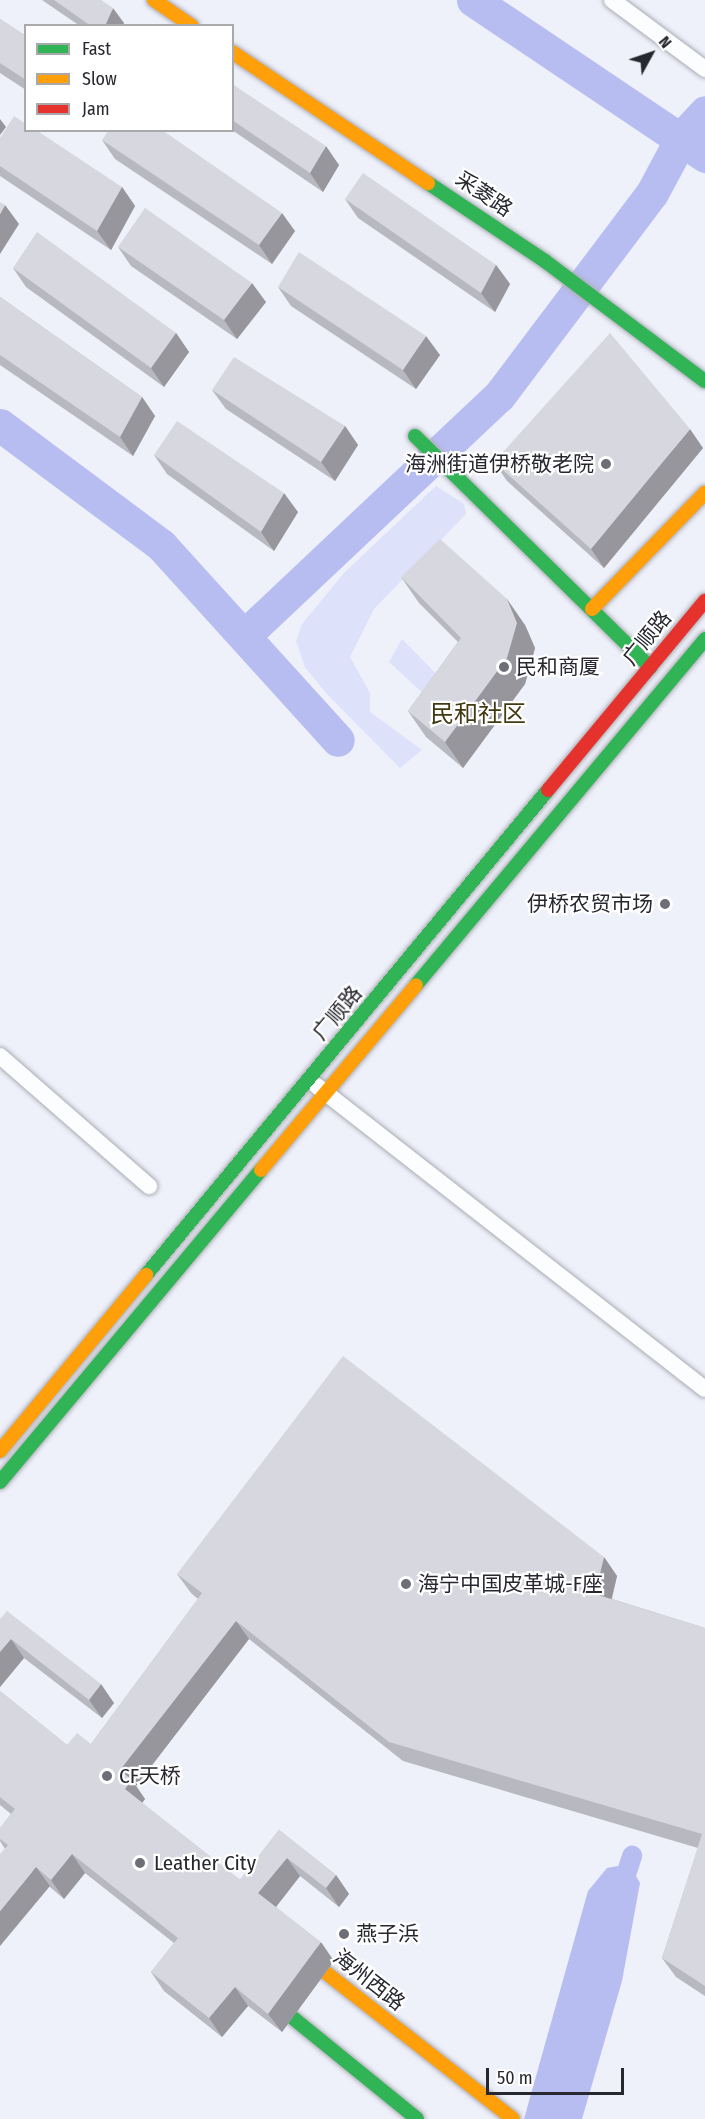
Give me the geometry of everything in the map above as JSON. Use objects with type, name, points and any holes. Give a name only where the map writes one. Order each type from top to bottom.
[{"type":"main road","points":[[154,0],[189,24]]},
{"type":"main road","name":"采菱路","points":[[234,53],[546,261],[705,381]]},
{"type":"main road","points":[[415,436],[466,483],[650,667]]},
{"type":"main road","points":[[592,609],[705,493]]},
{"type":"main road","name":"广顺路","points":[[0,1451],[705,600]]},
{"type":"main road","name":"广顺路","points":[[0,1482],[705,639]]},
{"type":"main road","name":"海州西路","points":[[281,1938],[513,2119]]},
{"type":"main road","points":[[245,1980],[417,2119]]},
{"type":"street","points":[[612,0],[705,69]]},
{"type":"street","points":[[0,1056],[149,1186]]},
{"type":"street","points":[[309,1080],[705,1389]]},
{"type":"shaded area","points":[[436,486],[464,504],[466,514],[374,609],[350,657],[370,693],[370,712],[422,750],[400,768],[326,693],[305,667],[296,641],[302,624],[344,573]]},
{"type":"shaded area","points":[[402,639],[450,688],[437,706],[389,662]]},
{"type":"water","points":[[629,1864],[640,1883],[622,1981],[582,2119],[524,2119],[588,1891],[607,1868]]},
{"type":"building","points":[[54,0],[101,0],[113,8],[106,24],[88,24]]},
{"type":"building","points":[[0,19],[24,35],[24,79],[0,63]]},
{"type":"building","points":[[234,85],[326,146],[310,173],[234,121]]},
{"type":"building","points":[[14,116],[24,123],[24,132],[39,132],[122,187],[97,231],[0,166],[0,138]]},
{"type":"building","points":[[108,132],[165,132],[282,213],[259,245],[102,140]]},
{"type":"building","points":[[363,173],[496,265],[481,293],[345,199]]},
{"type":"building","points":[[0,202],[5,205],[0,214]]},
{"type":"building","points":[[145,208],[252,283],[224,320],[118,247]]},
{"type":"building","points":[[37,232],[176,333],[151,368],[13,268]]},
{"type":"building","points":[[299,252],[426,336],[403,370],[278,287]]},
{"type":"building","points":[[0,297],[142,397],[120,437],[0,355]]},
{"type":"building","name":"海洲街道伊桥敬老院","points":[[610,333],[690,429],[591,549],[494,462]]},
{"type":"building","points":[[234,357],[345,426],[321,462],[212,390]]},
{"type":"building","points":[[177,421],[284,493],[261,532],[154,455]]},
{"type":"building","points":[[440,539],[507,599],[517,623],[507,658],[445,742],[408,711],[461,638],[401,577]]},
{"type":"building","points":[[343,1356],[604,1557],[595,1594],[705,1628],[705,1986],[662,1958],[702,1834],[389,1742],[236,1621],[120,1770],[132,1780],[125,1789],[240,1880],[279,1830],[336,1875],[326,1888],[287,1858],[258,1893],[321,1942],[268,2014],[235,1987],[209,2018],[151,1972],[178,1938],[72,1854],[51,1880],[36,1867],[0,1911],[0,1854],[8,1845],[0,1839],[0,1828],[15,1809],[0,1797],[0,1691],[67,1745],[77,1733],[91,1744],[202,1593],[177,1574]]},
{"type":"building","points":[[7,1611],[101,1684],[89,1700],[11,1639],[0,1652],[0,1619]]},
{"type":"waterway","points":[[473,0],[705,156]]},
{"type":"waterway","points":[[244,636],[499,396],[652,193],[682,137],[705,112]]},
{"type":"waterway","points":[[0,425],[161,545],[338,740]]},
{"type":"waterway","points":[[622,1887],[632,1856]]},
{"type":"traffic: fast","points":[[428,183],[545,261],[705,381]]},
{"type":"traffic: fast","points":[[415,436],[650,667]]},
{"type":"traffic: fast","points":[[416,985],[705,639]]},
{"type":"traffic: fast","points":[[146,1275],[548,790]]},
{"type":"traffic: fast","points":[[0,1482],[261,1170]]},
{"type":"traffic: fast","points":[[261,1992],[417,2119]]},
{"type":"traffic: slow","points":[[154,0],[189,24]]},
{"type":"traffic: slow","points":[[234,53],[428,183]]},
{"type":"traffic: slow","points":[[592,609],[705,493]]},
{"type":"traffic: slow","points":[[261,1170],[416,985]]},
{"type":"traffic: slow","points":[[0,1451],[146,1275]]},
{"type":"traffic: slow","points":[[293,1947],[513,2119]]},
{"type":"traffic: jam","points":[[548,790],[705,601]]},
{"type":"place","name":"海洲街道伊桥敬老院","points":[[606,464]]},
{"type":"place","name":"民和商厦","points":[[504,667]]},
{"type":"place","name":"伊桥农贸市场","points":[[665,904]]},
{"type":"place","name":"海宁中国皮革城-F座","points":[[406,1584]]},
{"type":"place","name":"CF天桥","points":[[107,1776]]},
{"type":"place","name":"Leather City","points":[[140,1863]]},
{"type":"place","name":"燕子浜","points":[[344,1934]]},
{"type":"district","name":"民和社区","points":[[478,715]]}]
